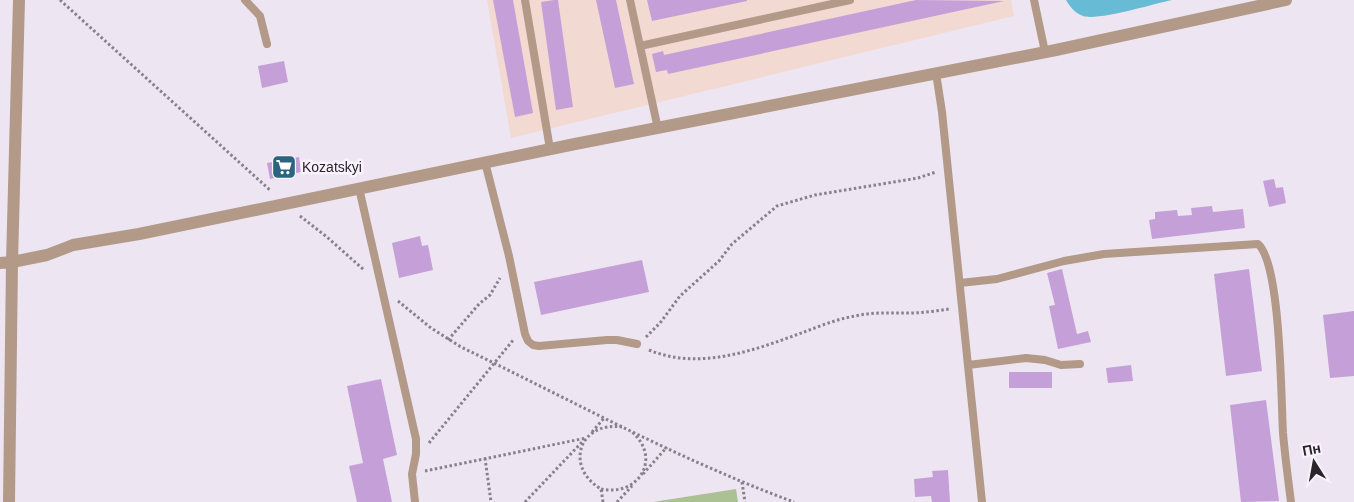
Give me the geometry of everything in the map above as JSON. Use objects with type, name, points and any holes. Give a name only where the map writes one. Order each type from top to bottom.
[{"type":"street","points":[[9,502],[6,263],[19,0]]},
{"type":"street","points":[[6,263],[47,255],[73,245],[139,234],[485,162],[1045,52],[1286,0]]},
{"type":"lane","points":[[245,0],[260,16],[267,44]]},
{"type":"lane","points":[[525,0],[550,149]]},
{"type":"lane","points":[[630,0],[658,128]]},
{"type":"lane","points":[[640,46],[850,0]]},
{"type":"lane","points":[[1034,0],[1045,52]]},
{"type":"lane","points":[[936,73],[948,166],[982,502]]},
{"type":"lane","points":[[485,162],[528,341],[539,346],[607,340],[636,344]]},
{"type":"lane","points":[[359,188],[417,447],[412,474],[416,502]]},
{"type":"lane","points":[[960,283],[997,279],[1064,261],[1104,254],[1258,244],[1261,246],[1266,260],[1277,316],[1284,450],[1291,502]]},
{"type":"lane","points":[[968,364],[1026,358],[1045,360],[1061,365],[1080,364]]},
{"type":"path","points":[[60,0],[284,203],[327,237],[412,313],[448,340],[667,447],[742,482],[794,502]]},
{"type":"path","points":[[948,166],[918,178],[815,196],[777,206],[732,244],[719,261],[680,296],[660,324],[636,344],[670,357],[700,359],[736,354],[761,347],[852,316],[885,312],[914,313],[962,307]]},
{"type":"path","points":[[448,340],[490,295],[503,272],[511,265]]},
{"type":"path","points":[[417,447],[425,446],[434,439],[524,327]]},
{"type":"path","points":[[525,502],[605,417]]},
{"type":"path","points":[[412,474],[586,438],[604,427],[625,427],[640,440],[646,460],[644,470],[631,486],[611,491],[601,489],[585,477],[581,467],[580,457],[586,438]]},
{"type":"path","points":[[617,502],[667,447]]},
{"type":"path","points":[[484,458],[491,502]]},
{"type":"path","points":[[742,482],[745,502]]},
{"type":"path","points":[[601,489],[603,502]]},
{"type":"shaded area","points":[[487,0],[1011,0],[1014,16],[511,138]]},
{"type":"green space","points":[[736,489],[738,502],[653,502]]},
{"type":"water","points":[[1066,0],[1172,0],[1113,14],[1090,17],[1078,13]]},
{"type":"building","points":[[493,0],[513,0],[533,113],[515,117]]},
{"type":"building","points":[[558,0],[573,107],[556,110],[541,2]]},
{"type":"building","points":[[596,0],[616,0],[634,84],[615,88]]},
{"type":"building","points":[[647,0],[747,0],[747,1],[652,21]]},
{"type":"building","points":[[916,0],[1004,1],[668,74],[667,70],[656,72],[652,54],[663,51],[664,55]]},
{"type":"building","points":[[284,61],[288,82],[262,88],[258,66]]},
{"type":"building","name":"Kozatskyi","points":[[299,157],[301,172],[270,179],[267,163]]},
{"type":"building","points":[[1274,179],[1276,188],[1283,187],[1286,203],[1269,207],[1263,181]]},
{"type":"building","points":[[1212,206],[1213,212],[1243,209],[1245,228],[1152,239],[1149,220],[1155,219],[1155,212],[1177,210],[1178,216],[1192,215],[1191,208]]},
{"type":"building","points":[[420,236],[422,246],[428,245],[433,270],[399,278],[392,243]]},
{"type":"building","points":[[642,260],[649,292],[541,315],[534,282]]},
{"type":"building","points":[[1062,269],[1077,334],[1088,331],[1091,342],[1058,349],[1049,306],[1055,305],[1047,273]]},
{"type":"building","points":[[1249,269],[1262,371],[1226,376],[1214,274]]},
{"type":"building","points":[[1354,311],[1354,376],[1330,378],[1323,315]]},
{"type":"building","points":[[1131,365],[1133,381],[1108,383],[1106,368]]},
{"type":"building","points":[[1009,372],[1052,372],[1052,388],[1009,388]]},
{"type":"building","points":[[381,379],[397,455],[383,459],[392,502],[357,502],[349,466],[363,463],[347,386]]},
{"type":"building","points":[[1266,400],[1279,501],[1241,502],[1230,405]]},
{"type":"building","points":[[948,470],[950,502],[932,502],[931,496],[915,497],[914,479],[933,477],[932,471]]},
{"type":"place","name":"Kozatskyi","points":[[284,167]]}]
